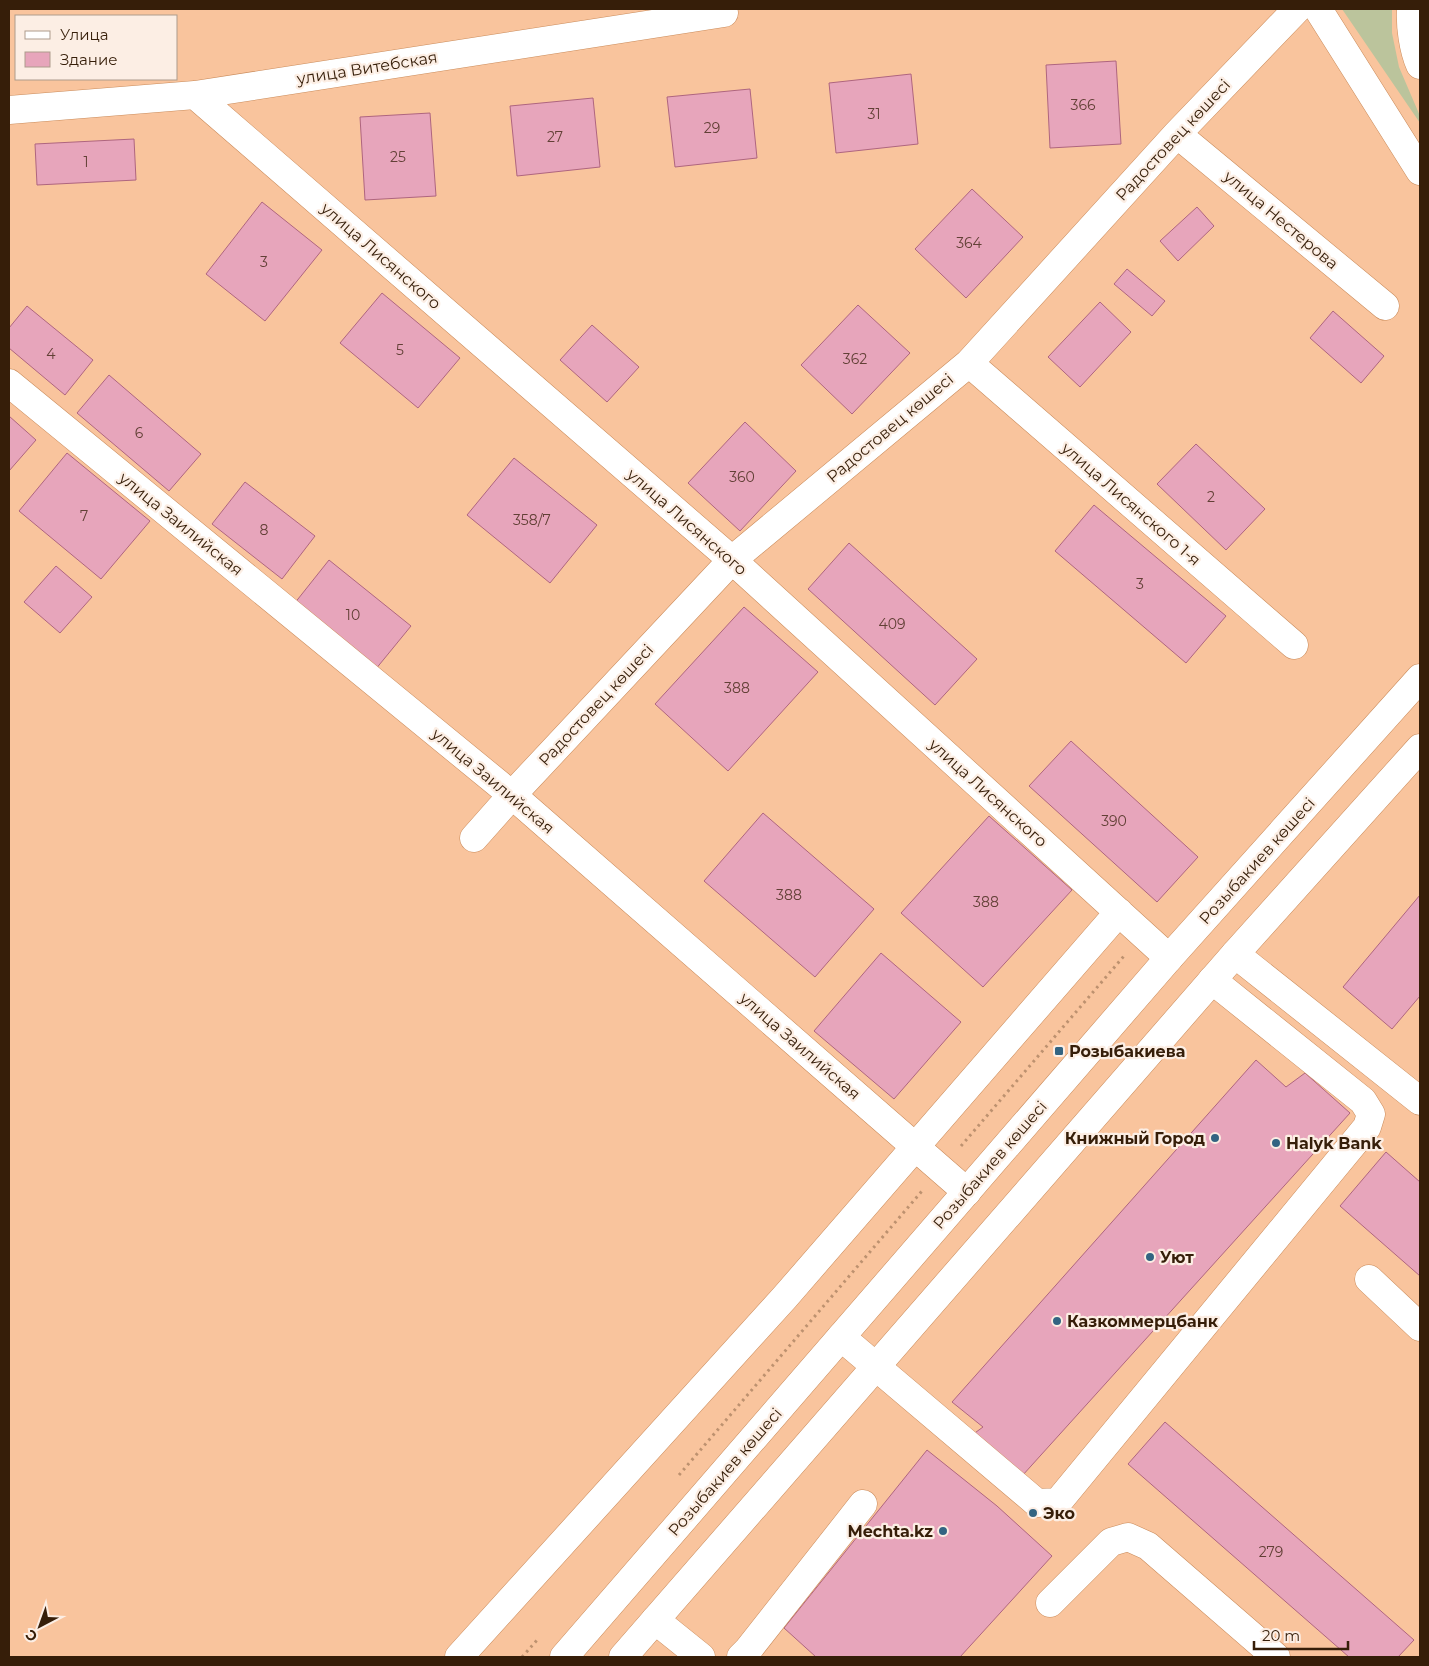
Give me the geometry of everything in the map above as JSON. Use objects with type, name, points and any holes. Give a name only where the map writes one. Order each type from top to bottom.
[{"type":"street","name":"Радостовец көшесі","points":[[474,838],[732,560],[969,363],[1177,134],[1297,9]]},
{"type":"street","points":[[1318,9],[1420,171]]},
{"type":"street","points":[[1412,9],[1410,19],[1420,65]]},
{"type":"street","name":"улица Витебская","points":[[9,110],[195,95],[724,13]]},
{"type":"street","name":"улица Лисянского","points":[[195,95],[732,560],[1169,958]]},
{"type":"street","name":"улица Нестерова","points":[[1177,134],[1385,306]]},
{"type":"street","name":"улица Лисянского 1-я","points":[[969,363],[1294,645]]},
{"type":"street","name":"улица Заилийская","points":[[9,383],[512,795],[967,1192]]},
{"type":"street","name":"Розыбакиев көшесі","points":[[564,1657],[1169,958],[1420,678]]},
{"type":"street","points":[[623,1657],[1212,980],[1418,755]]},
{"type":"street","points":[[459,1657],[785,1297],[1119,912]]},
{"type":"street","points":[[1235,954],[1420,1101]]},
{"type":"street","points":[[841,1337],[1038,1503],[1058,1502],[1367,1127],[1371,1114],[1363,1101],[1212,980]]},
{"type":"street","points":[[1369,1279],[1420,1327]]},
{"type":"street","points":[[741,1657],[863,1504]]},
{"type":"street","points":[[1050,1603],[1111,1542],[1128,1537],[1148,1546],[1276,1657]]},
{"type":"street","points":[[655,1620],[702,1657]]},
{"type":"path","points":[[677,1477],[1126,954]]},
{"type":"path","points":[[522,1657],[542,1635]]},
{"type":"green space","points":[[1342,9],[1392,9],[1392,33],[1399,67],[1420,116],[1420,123]]},
{"type":"building","points":[[1116,61],[1121,144],[1050,148],[1046,65]]},
{"type":"building","points":[[911,74],[918,144],[836,153],[829,83]]},
{"type":"building","points":[[750,89],[757,158],[675,167],[667,97]]},
{"type":"building","points":[[593,98],[600,167],[517,176],[510,106]]},
{"type":"building","points":[[430,113],[436,196],[365,200],[360,117]]},
{"type":"building","points":[[134,139],[136,180],[37,185],[35,144]]},
{"type":"building","points":[[972,189],[1023,237],[966,298],[915,249]]},
{"type":"building","points":[[262,202],[322,250],[265,321],[206,274]]},
{"type":"building","points":[[1197,207],[1214,226],[1178,261],[1160,241]]},
{"type":"building","points":[[1127,269],[1165,301],[1152,316],[1114,284]]},
{"type":"building","points":[[382,293],[460,358],[418,408],[340,343]]},
{"type":"building","points":[[1100,302],[1131,332],[1080,387],[1048,357]]},
{"type":"building","points":[[858,305],[910,353],[852,414],[801,365]]},
{"type":"building","points":[[27,306],[93,360],[65,395],[9,348],[9,328]]},
{"type":"building","points":[[1333,311],[1384,356],[1361,383],[1310,338]]},
{"type":"building","points":[[592,325],[639,367],[607,402],[560,360]]},
{"type":"building","points":[[109,375],[201,454],[169,491],[77,413]]},
{"type":"building","points":[[9,416],[36,440],[9,471]]},
{"type":"building","points":[[745,422],[796,471],[740,531],[688,483]]},
{"type":"building","points":[[1196,444],[1265,509],[1226,550],[1157,484]]},
{"type":"building","points":[[67,453],[150,521],[101,579],[19,511]]},
{"type":"building","points":[[514,458],[597,525],[550,583],[467,515]]},
{"type":"building","points":[[245,482],[315,536],[282,579],[212,524]]},
{"type":"building","points":[[1094,505],[1226,616],[1186,663],[1055,551]]},
{"type":"building","points":[[849,543],[977,659],[935,705],[808,589]]},
{"type":"building","points":[[329,560],[411,626],[375,670],[294,604]]},
{"type":"building","points":[[56,566],[92,597],[60,633],[24,602]]},
{"type":"building","points":[[744,607],[818,672],[728,771],[655,704]]},
{"type":"building","points":[[1071,741],[1198,857],[1157,902],[1029,786]]},
{"type":"building","points":[[763,813],[874,909],[815,977],[704,881]]},
{"type":"building","points":[[989,816],[1072,890],[983,987],[901,913]]},
{"type":"building","points":[[1420,895],[1420,996],[1392,1029],[1343,987]]},
{"type":"building","points":[[881,953],[961,1022],[894,1099],[814,1031]]},
{"type":"building","name":"Уют","points":[[1256,1060],[1286,1087],[1305,1073],[1350,1113],[1022,1476],[972,1435],[983,1427],[952,1402]]},
{"type":"building","points":[[1386,1152],[1420,1182],[1420,1276],[1340,1206]]},
{"type":"building","points":[[1165,1422],[1414,1640],[1398,1657],[1349,1657],[1128,1464]]},
{"type":"building","name":"Mechta.kz","points":[[927,1450],[997,1506],[1052,1556],[960,1657],[816,1657],[784,1628]]},
{"type":"place","name":"Розыбакиева","points":[[1059,1051]]},
{"type":"place","name":"Книжный Город","points":[[1215,1138]]},
{"type":"place","name":"Halyk Bank","points":[[1276,1143]]},
{"type":"place","name":"Уют","points":[[1150,1257]]},
{"type":"place","name":"Казкоммерцбанк","points":[[1057,1321]]},
{"type":"place","name":"Эко","points":[[1033,1513]]},
{"type":"place","name":"Mechta.kz","points":[[943,1531]]}]
